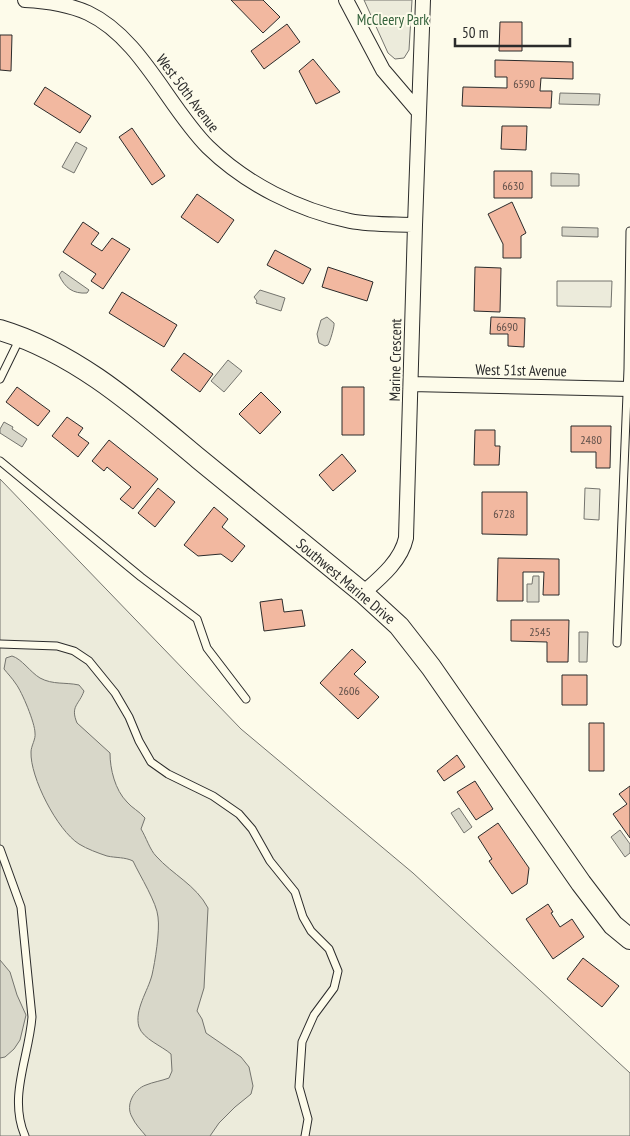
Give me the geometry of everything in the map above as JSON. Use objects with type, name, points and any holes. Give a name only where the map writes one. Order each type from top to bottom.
[{"type":"main road","name":"Southwest Marine Drive","points":[[0,330],[21,337],[63,357],[122,396],[364,594],[399,626],[431,667],[581,884],[613,925],[630,939]]},
{"type":"street","name":"West 50th Avenue","points":[[25,0],[62,4],[88,13],[113,30],[140,56],[188,124],[209,147],[235,169],[264,188],[296,204],[325,215],[352,222],[414,225]]},
{"type":"street","points":[[346,0],[383,70],[418,111]]},
{"type":"street","name":"Marine Crescent","points":[[364,594],[398,557],[406,538],[414,225],[423,0]]},
{"type":"street","name":"West 51st Avenue","points":[[411,384],[628,389]]},
{"type":"lane","points":[[617,643],[628,389],[630,231]]},
{"type":"lane","points":[[0,379],[21,337]]},
{"type":"lane","points":[[0,461],[141,577],[197,619],[207,648],[246,699]]},
{"type":"lane","points":[[0,644],[57,646],[74,651],[89,662],[115,692],[151,762],[168,774],[213,796],[239,814],[252,830],[270,861],[295,892],[303,917],[311,931],[329,949],[338,971],[334,988],[314,1015],[302,1042],[299,1087],[308,1119],[305,1136]]},
{"type":"lane","points":[[0,849],[21,907],[32,1017],[31,1032],[18,1089],[17,1105],[20,1125],[25,1136]]},
{"type":"green space","name":"McCleery Park","points":[[364,0],[412,0],[409,50],[404,58],[395,59],[388,53]]},
{"type":"green space","points":[[557,281],[612,281],[611,307],[557,306]]},
{"type":"green space","points":[[0,479],[241,729],[413,873],[630,1073],[630,1136],[0,1136]]},
{"type":"green space","points":[[585,488],[600,489],[599,520],[584,519]]},
{"type":"shaded area","points":[[560,93],[600,94],[599,105],[559,104]]},
{"type":"shaded area","points":[[76,142],[87,148],[74,173],[62,167]]},
{"type":"shaded area","points":[[551,173],[579,174],[579,186],[551,186]]},
{"type":"shaded area","points":[[562,227],[598,228],[598,237],[562,236]]},
{"type":"shaded area","points":[[62,271],[89,290],[87,293],[74,291],[67,287],[59,275]]},
{"type":"shaded area","points":[[260,290],[285,298],[281,311],[256,303],[257,301],[254,297]]},
{"type":"shaded area","points":[[327,317],[334,324],[329,343],[325,346],[319,343],[317,334],[321,320]]},
{"type":"shaded area","points":[[228,360],[242,371],[224,392],[211,381]]},
{"type":"shaded area","points":[[4,422],[27,439],[22,447],[0,433]]},
{"type":"shaded area","points":[[533,576],[539,576],[539,602],[527,602],[527,584],[532,584]]},
{"type":"shaded area","points":[[579,632],[588,632],[587,662],[579,662]]},
{"type":"shaded area","points":[[12,656],[40,678],[79,685],[84,691],[74,713],[77,723],[110,753],[112,772],[119,792],[145,818],[141,829],[154,853],[191,886],[208,908],[204,988],[197,1011],[202,1019],[206,1033],[241,1057],[249,1067],[253,1086],[251,1094],[219,1123],[210,1136],[146,1136],[136,1125],[132,1117],[130,1103],[134,1094],[146,1085],[169,1078],[172,1071],[171,1054],[144,1035],[138,1021],[140,1007],[152,975],[157,946],[157,911],[133,861],[107,856],[79,844],[62,827],[46,802],[32,763],[31,750],[35,735],[33,722],[19,688],[4,669],[6,658]]},
{"type":"shaded area","points":[[459,808],[472,827],[464,833],[451,813]]},
{"type":"shaded area","points":[[620,830],[630,844],[630,853],[625,857],[611,837]]},
{"type":"shaded area","points":[[0,960],[10,972],[26,1015],[20,1040],[14,1049],[5,1057],[0,1058]]},
{"type":"building","points":[[231,0],[263,0],[280,17],[263,33]]},
{"type":"building","points":[[500,22],[522,22],[522,51],[499,51]]},
{"type":"building","points":[[287,24],[300,42],[264,69],[251,51]]},
{"type":"building","points":[[0,35],[12,35],[11,71],[0,70]]},
{"type":"building","points":[[313,59],[340,92],[316,104],[299,71]]},
{"type":"building","points":[[495,60],[573,62],[573,79],[541,78],[540,91],[552,91],[551,108],[462,106],[463,87],[507,88],[507,77],[495,77]]},
{"type":"building","points":[[45,87],[91,116],[80,133],[34,104]]},
{"type":"building","points":[[502,126],[527,126],[526,150],[501,149]]},
{"type":"building","points":[[132,128],[165,176],[152,185],[119,137]]},
{"type":"building","points":[[494,171],[532,171],[532,198],[494,198]]},
{"type":"building","points":[[197,194],[234,220],[218,243],[181,217]]},
{"type":"building","points":[[512,202],[526,233],[521,236],[521,258],[503,258],[503,244],[488,214]]},
{"type":"building","points":[[83,222],[99,233],[91,244],[102,251],[112,238],[130,249],[103,289],[91,281],[96,274],[63,252]]},
{"type":"building","points":[[275,250],[311,269],[303,284],[267,265]]},
{"type":"building","points":[[328,267],[373,282],[367,301],[322,287]]},
{"type":"building","points":[[475,267],[501,268],[500,312],[474,311]]},
{"type":"building","points":[[122,292],[177,325],[164,347],[109,313]]},
{"type":"building","points":[[491,317],[525,318],[524,347],[508,346],[508,334],[490,334]]},
{"type":"building","points":[[184,353],[213,374],[200,392],[171,370]]},
{"type":"building","points":[[17,387],[50,411],[38,426],[6,402]]},
{"type":"building","points":[[342,387],[364,387],[364,435],[342,435]]},
{"type":"building","points":[[261,392],[281,412],[260,434],[239,414]]},
{"type":"building","points":[[67,417],[83,428],[78,435],[89,443],[78,457],[52,436]]},
{"type":"building","points":[[571,426],[611,426],[610,468],[596,468],[596,452],[571,452]]},
{"type":"building","points":[[475,430],[495,430],[495,446],[500,446],[499,465],[474,465]]},
{"type":"building","points":[[109,440],[158,479],[133,509],[120,499],[131,487],[107,467],[104,471],[92,461]]},
{"type":"building","points":[[342,454],[356,471],[333,491],[319,475]]},
{"type":"building","points":[[158,488],[175,502],[155,527],[138,513]]},
{"type":"building","points":[[482,492],[527,492],[527,535],[482,534]]},
{"type":"building","points":[[214,507],[228,519],[222,527],[245,546],[232,562],[221,554],[198,556],[184,545]]},
{"type":"building","points":[[498,558],[559,559],[559,595],[543,595],[544,572],[523,572],[523,601],[497,601]]},
{"type":"building","points":[[282,599],[284,612],[302,610],[305,626],[264,631],[260,602]]},
{"type":"building","points":[[511,620],[569,620],[568,662],[547,662],[547,642],[511,641]]},
{"type":"building","points":[[352,649],[366,662],[354,674],[379,697],[358,719],[320,683]]},
{"type":"building","points":[[562,675],[587,675],[587,705],[562,705]]},
{"type":"building","points":[[589,723],[604,723],[604,771],[589,771]]},
{"type":"building","points":[[457,755],[465,767],[444,781],[437,771]]},
{"type":"building","points":[[475,781],[493,809],[476,820],[457,792]]},
{"type":"building","points":[[630,786],[630,838],[613,814],[627,804],[619,794]]},
{"type":"building","points":[[498,823],[529,868],[527,884],[512,894],[489,861],[492,859],[478,837]]},
{"type":"building","points":[[548,904],[553,912],[551,913],[560,927],[572,919],[584,937],[553,959],[526,919]]},
{"type":"building","points":[[583,958],[619,986],[602,1007],[567,979]]}]
